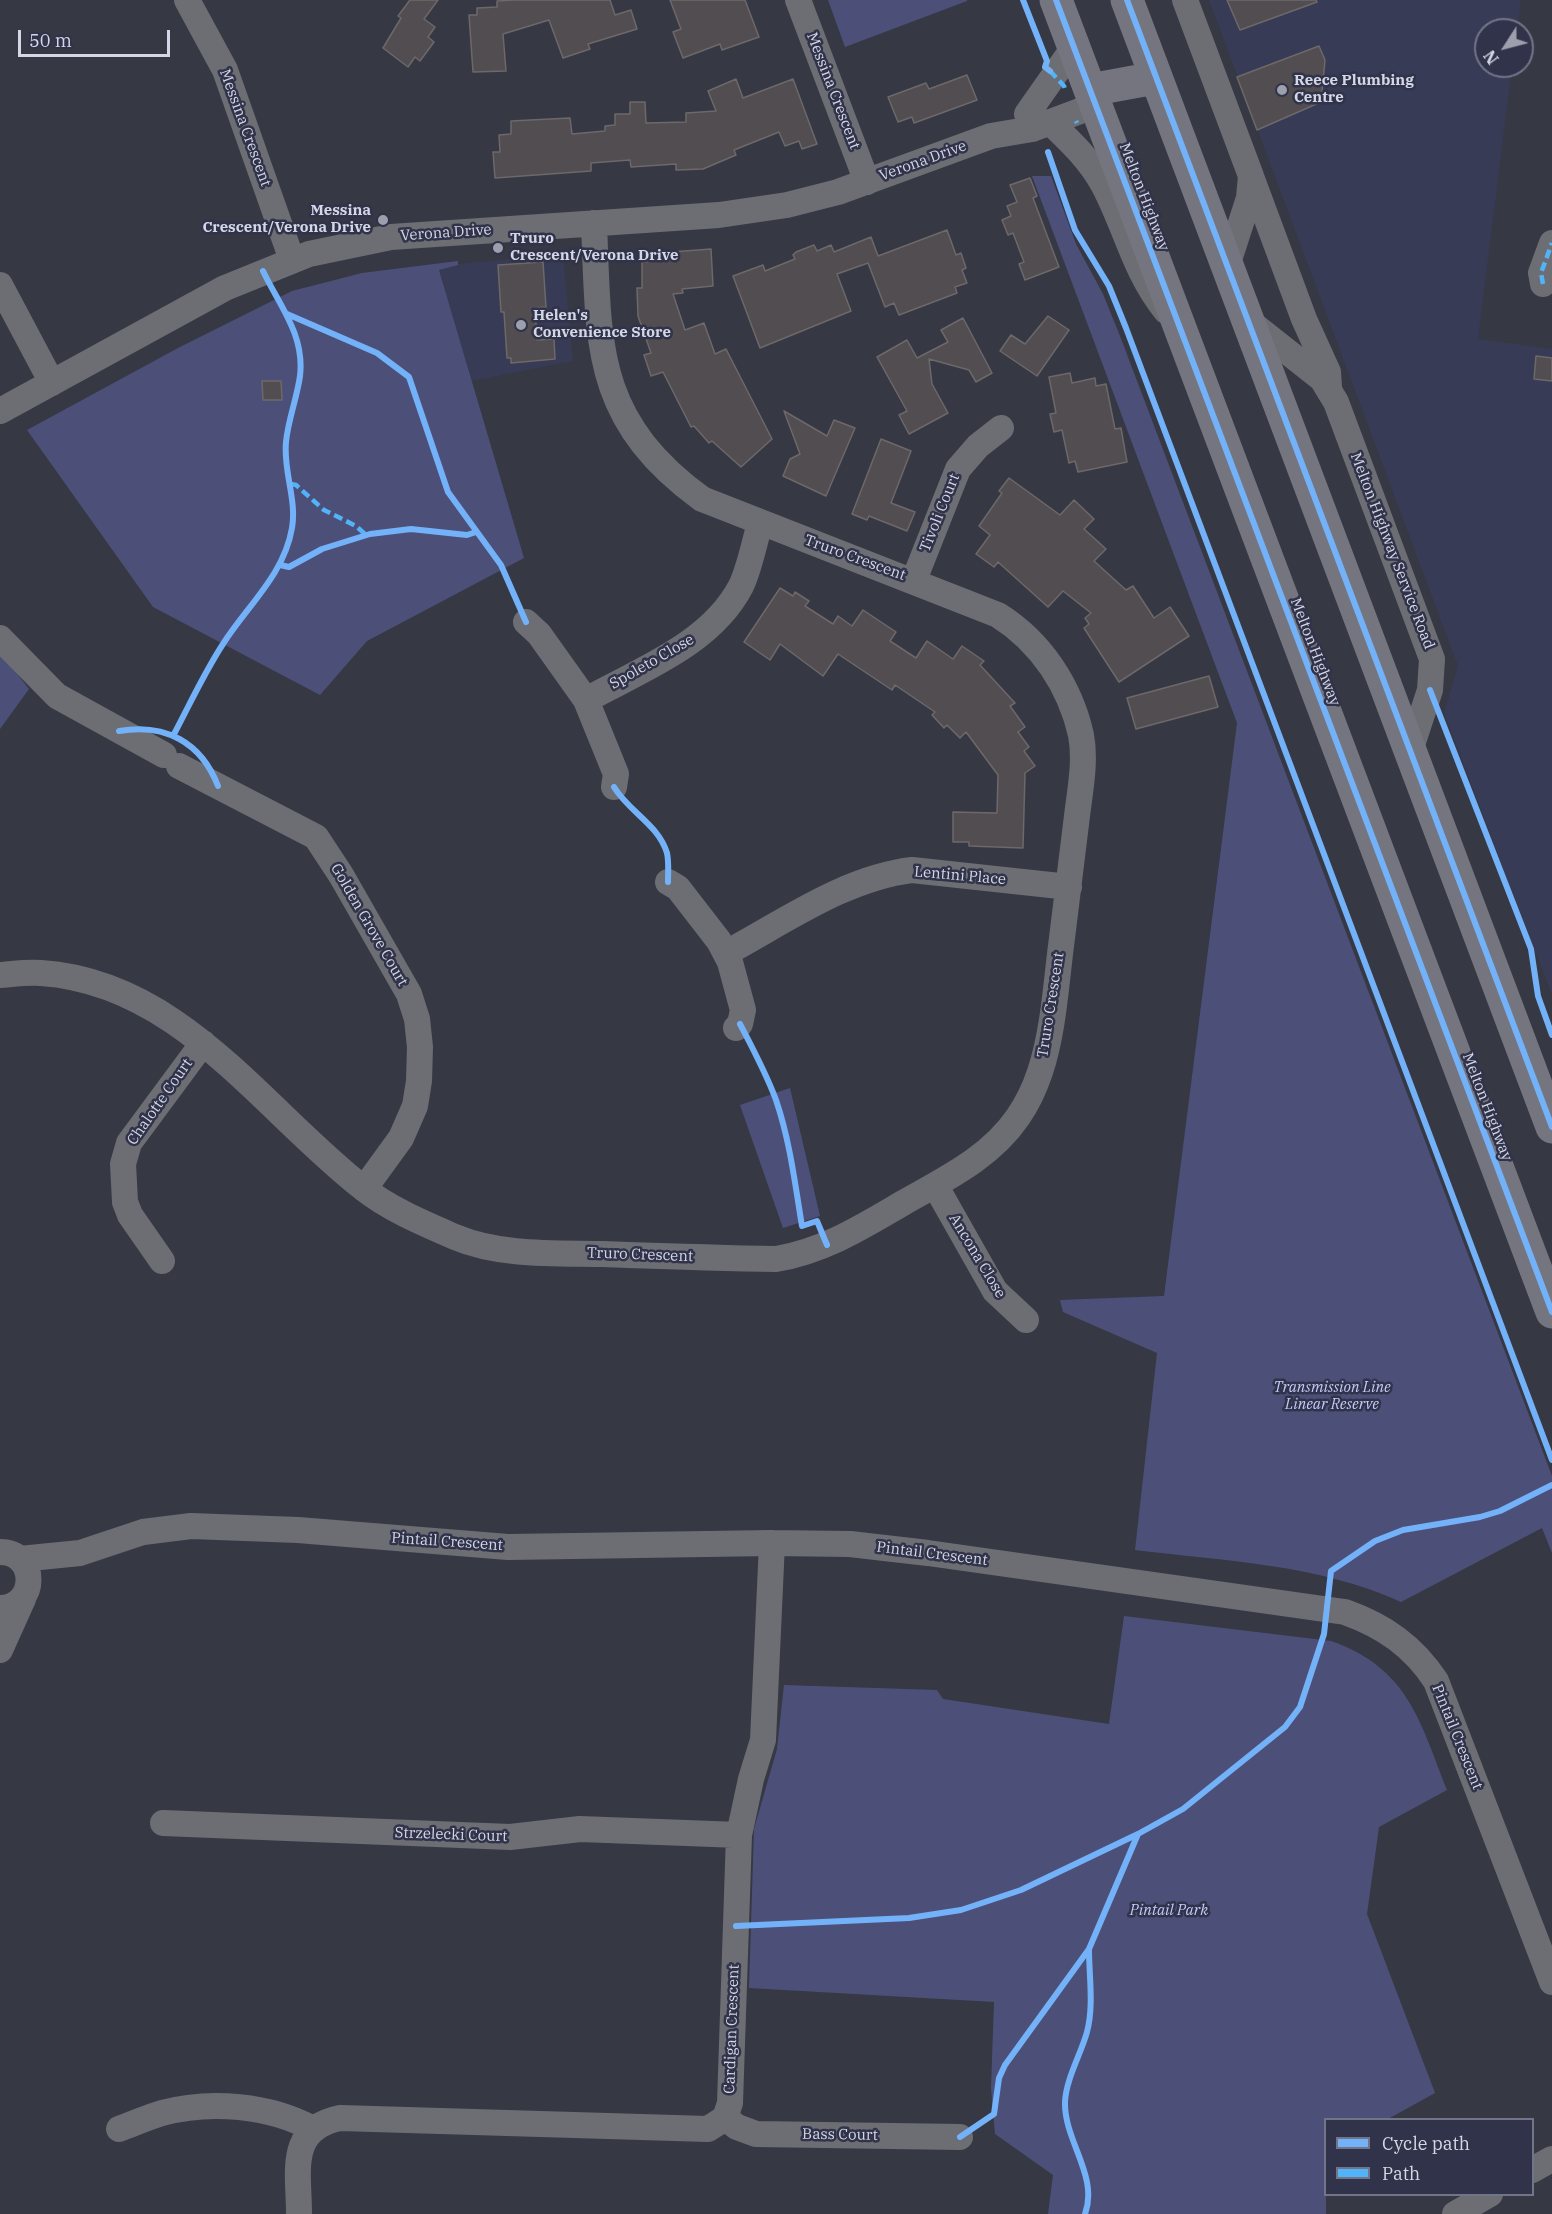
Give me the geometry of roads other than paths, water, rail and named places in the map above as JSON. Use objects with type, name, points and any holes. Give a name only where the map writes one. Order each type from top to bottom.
[{"type":"highway","name":"Melton Highway","points":[[1056,0],[1552,1312]]},
{"type":"highway","points":[[1127,0],[1552,1127]]},
{"type":"highway","points":[[1093,98],[1155,78]]},
{"type":"street","name":"Messina Crescent","points":[[188,0],[225,70],[292,260]]},
{"type":"street","name":"Messina Crescent","points":[[798,0],[867,182]]},
{"type":"street","name":"Melton Highway Service Road","points":[[1185,0],[1299,306],[1328,372],[1329,387],[1432,658],[1430,690],[1410,751]]},
{"type":"street","points":[[1074,47],[1039,118],[1071,142],[1103,184],[1140,274],[1182,333]]},
{"type":"street","name":"Verona Drive","points":[[0,411],[211,295],[292,260],[344,245],[391,237],[756,211],[813,199],[867,182],[1093,98]]},
{"type":"street","name":"Melton Highway Service Road","points":[[1227,266],[1249,198],[1251,176]]},
{"type":"street","name":"Truro Crescent","points":[[0,975],[39,973],[80,979],[114,989],[160,1011],[203,1043],[364,1189],[439,1230],[480,1245],[500,1249],[552,1253],[776,1259],[811,1251],[839,1240],[935,1185],[994,1147],[1020,1115],[1040,1072],[1047,1042],[1083,766],[1077,718],[1058,675],[1040,651],[1013,625],[998,615],[914,580],[760,524],[702,499],[653,459],[627,423],[607,373],[599,334],[594,223]]},
{"type":"street","points":[[1543,284],[1541,273],[1552,243]]},
{"type":"street","points":[[0,285],[52,382]]},
{"type":"street","name":"Melton Highway Service Road","points":[[1246,319],[1329,387]]},
{"type":"street","name":"Tivoli Court","points":[[914,580],[958,469],[978,446],[1001,428]]},
{"type":"street","name":"Spoleto Close","points":[[586,700],[686,645],[712,624],[741,586],[760,524]]},
{"type":"street","points":[[525,622],[539,634],[586,700],[616,774],[614,787]]},
{"type":"street","name":"Golden Grove Court","points":[[0,638],[57,696],[308,832],[322,845],[403,981],[413,1004],[420,1032],[419,1081],[410,1118],[401,1138],[364,1189]]},
{"type":"street","name":"Lentini Place","points":[[726,953],[850,887],[897,872],[912,870],[1069,887]]},
{"type":"street","points":[[669,882],[678,888],[726,953],[743,1010],[743,1017],[736,1028]]},
{"type":"street","name":"Chalotte Court","points":[[162,1261],[130,1215],[125,1202],[123,1164],[129,1143],[203,1043]]},
{"type":"street","name":"Ancona Close","points":[[935,1185],[995,1291],[1028,1322]]},
{"type":"street","name":"Pintail Crescent","points":[[17,1599],[80,1553],[143,1532],[200,1526],[298,1530],[508,1547],[772,1543],[886,1547],[1345,1612],[1399,1639],[1426,1666],[1446,1701],[1552,1982]]},
{"type":"street","name":"Cardigan Crescent","points":[[725,2118],[730,2103],[739,1835],[751,1779],[763,1740],[772,1543]]},
{"type":"street","points":[[0,1650],[17,1599],[29,1573],[8,1552]]},
{"type":"street","name":"Pintail Crescent","points":[[8,1552],[80,1553]]},
{"type":"street","name":"Strzelecki Court","points":[[163,1823],[510,1837],[580,1829],[739,1835]]},
{"type":"street","points":[[119,2129],[164,2113],[205,2107],[238,2108],[282,2114],[313,2129]]},
{"type":"street","points":[[299,2214],[299,2149],[304,2138],[326,2121],[340,2118],[708,2129],[725,2118]]},
{"type":"street","name":"Bass Court","points":[[725,2118],[737,2127],[756,2134],[960,2137]]},
{"type":"street","points":[[1534,2169],[1552,2159]]},
{"type":"street","points":[[1455,2214],[1486,2196]]},
{"type":"place","name":"Reece Plumbing Centre","points":[[1282,90]]},
{"type":"place","name":"Messina Crescent/Verona Drive","points":[[383,220]]},
{"type":"place","name":"Truro Crescent/Verona Drive","points":[[498,248]]},
{"type":"place","name":"Helen's Convenience Store","points":[[521,325]]},
{"type":"park label","name":"Transmission Line Linear Reserve","points":[[1332,1396]]},
{"type":"park label","name":"Pintail Park","points":[[1169,1911]]}]
